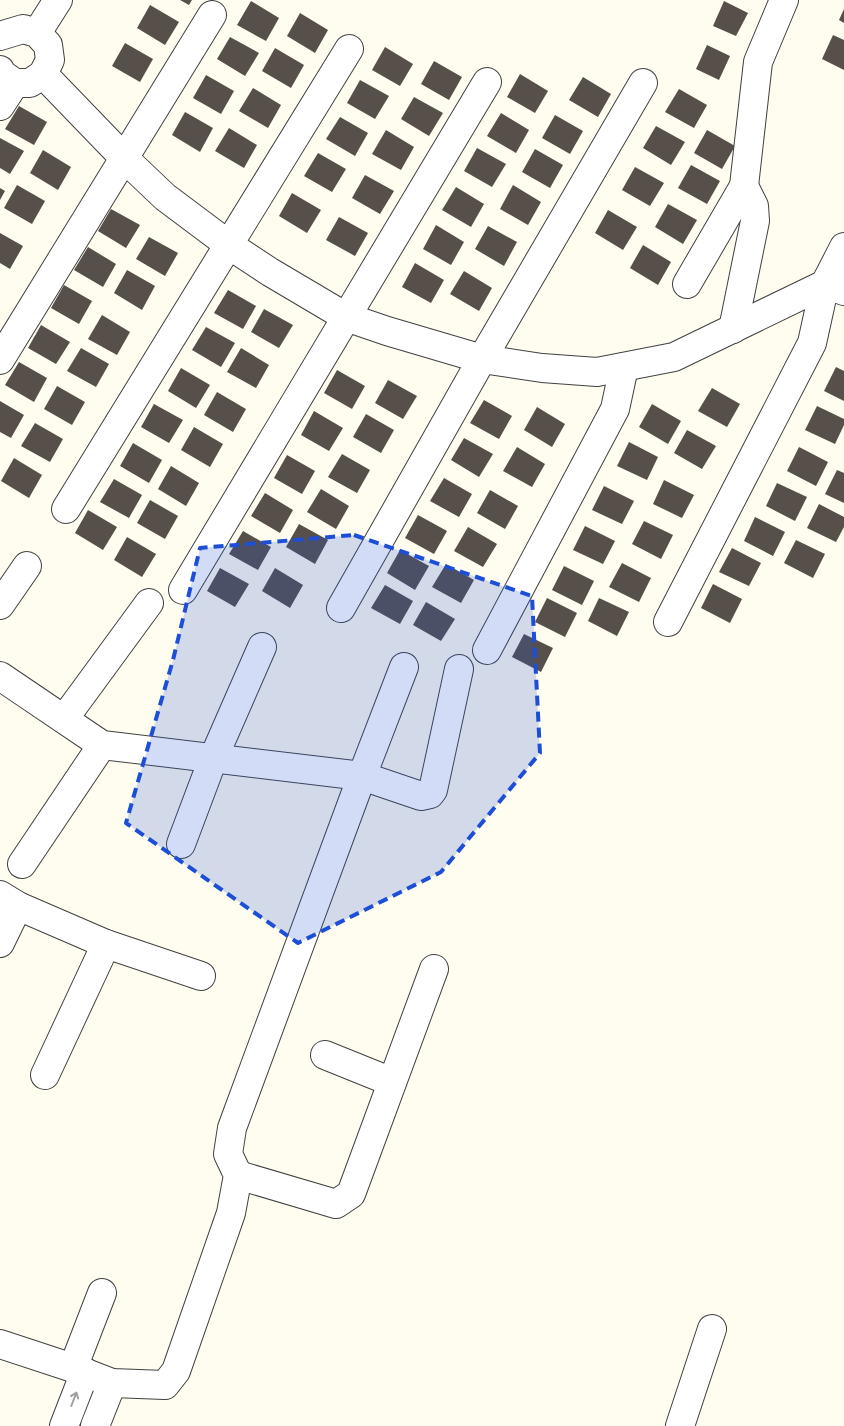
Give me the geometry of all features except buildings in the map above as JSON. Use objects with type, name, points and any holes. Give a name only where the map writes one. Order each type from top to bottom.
[{"type":"street","points":[[37,33],[58,0]]},
{"type":"street","points":[[687,284],[744,186],[758,62],[784,0]]},
{"type":"street","points":[[0,360],[212,15]]},
{"type":"street","points":[[0,106],[7,76],[30,83],[43,74],[50,60],[48,45],[37,33],[23,29],[3,33]]},
{"type":"street","points":[[66,509],[349,49]]},
{"type":"street","points":[[43,74],[125,159],[165,197],[228,245],[346,317],[482,359],[542,368],[597,372],[674,357],[734,329],[835,288]]},
{"type":"street","points":[[183,590],[487,82]]},
{"type":"street","points":[[340,608],[643,83]]},
{"type":"street","points":[[734,329],[754,221],[754,206],[744,186]]},
{"type":"street","points":[[668,622],[812,344],[835,288],[844,247]]},
{"type":"street","points":[[486,650],[615,409],[624,367]]},
{"type":"street","points":[[0,606],[27,566]]},
{"type":"street","points":[[64,719],[149,604]]},
{"type":"street","points":[[182,844],[213,759],[262,647]]},
{"type":"street","points":[[0,1344],[112,1383],[164,1385],[176,1371],[231,1213],[238,1176],[228,1154],[232,1128],[404,667]]},
{"type":"street","points":[[1,678],[102,745],[362,776],[421,796],[430,794],[434,784],[459,669]]},
{"type":"street","points":[[22,864],[102,745]]},
{"type":"street","points":[[0,943],[9,900],[106,944],[201,976]]},
{"type":"street","points":[[46,1075],[106,944]]},
{"type":"street","points":[[238,1176],[336,1204],[351,1194],[434,969]]},
{"type":"street","points":[[325,1055],[392,1082]]},
{"type":"street","points":[[64,1426],[102,1293]]},
{"type":"street","points":[[680,1426],[712,1329]]},
{"type":"street","points":[[95,1426],[112,1383]]},
{"type":"highlighted area","points":[[354,535],[532,596],[540,753],[441,872],[298,943],[126,823],[173,660],[200,548]]}]
